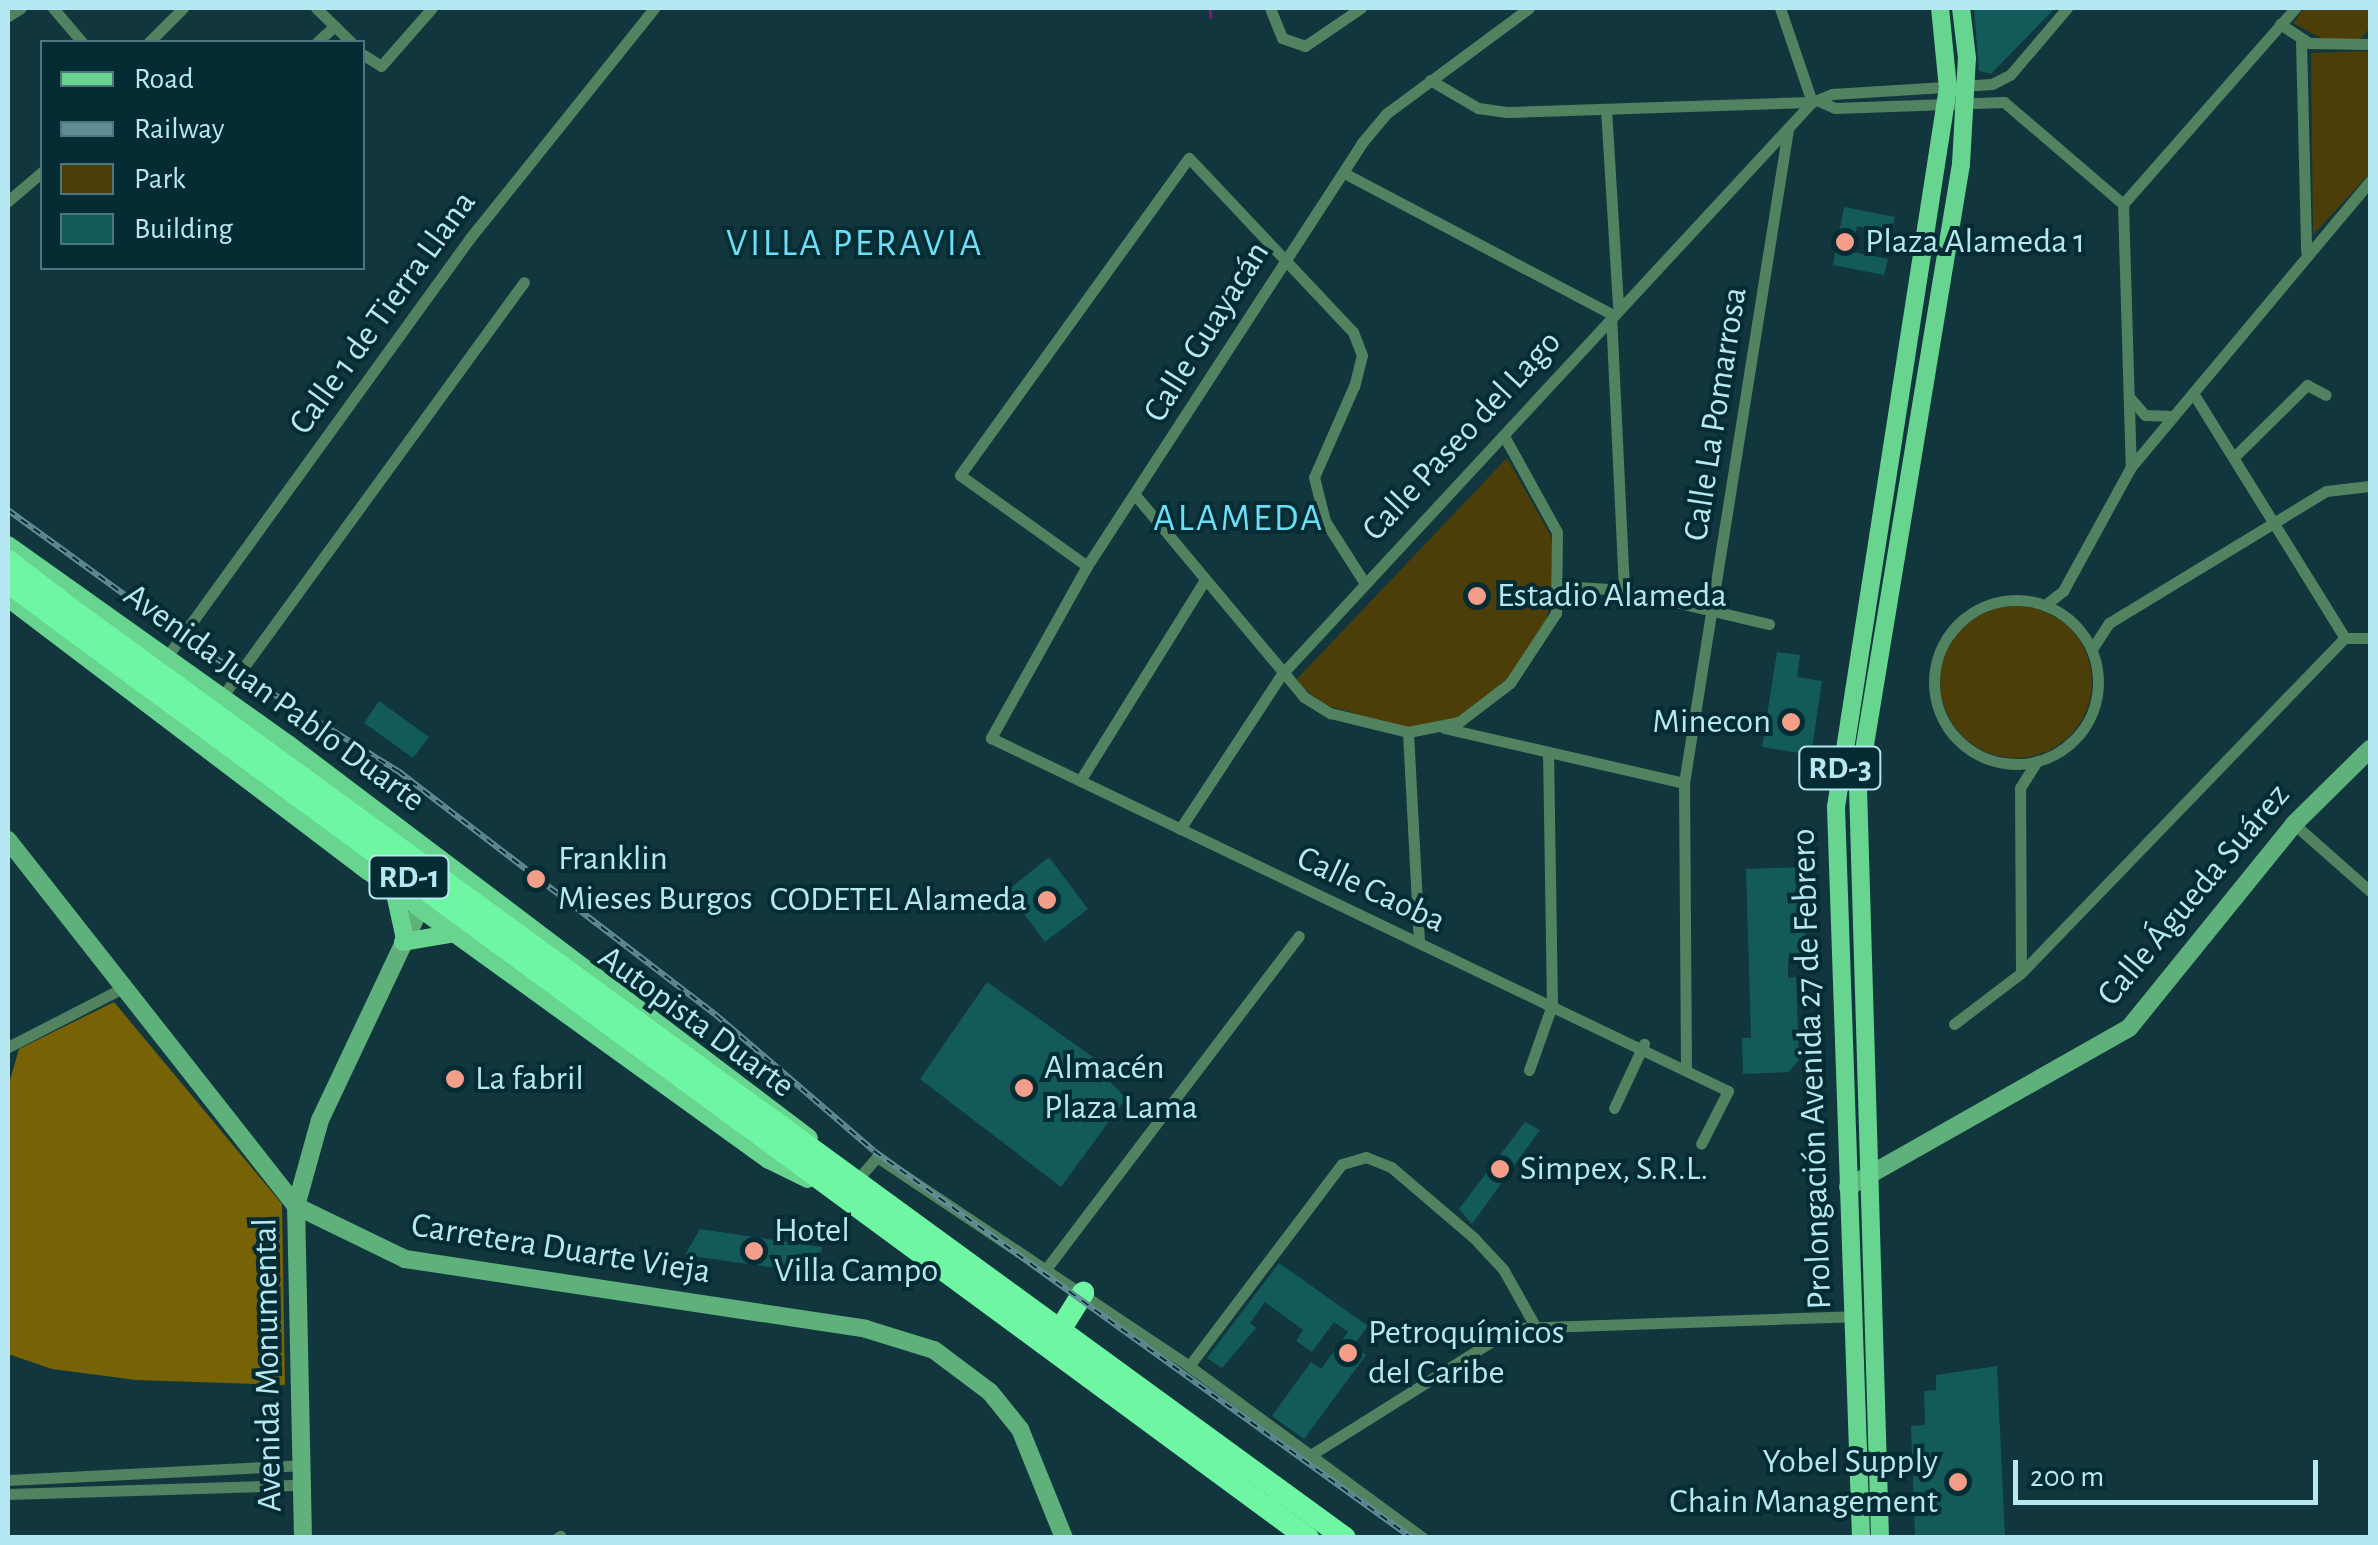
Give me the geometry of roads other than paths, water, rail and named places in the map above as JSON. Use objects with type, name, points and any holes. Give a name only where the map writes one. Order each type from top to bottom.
[{"type":"highway","name":"Autopista Duarte","points":[[8,561],[71,619],[756,1121],[1060,1330],[1345,1538]]},
{"type":"highway","name":"RD-1","points":[[8,582],[71,619]]},
{"type":"highway","name":"Autopista Duarte","points":[[756,1121],[833,1164],[847,1186],[1308,1538]]},
{"type":"highway","points":[[1060,1330],[1083,1294]]},
{"type":"main road","name":"Prolongación Avenida 27 de Febrero","points":[[1860,1528],[1837,787],[1957,95],[1940,8]]},
{"type":"main road","name":"Prolongación Avenida 27 de Febrero","points":[[1880,1528],[1858,787],[1957,95],[1961,8]]},
{"type":"main road","name":"Avenida Juan Pablo Duarte","points":[[8,544],[794,1122],[833,1164]]},
{"type":"main road","name":"Autopista Duarte","points":[[8,598],[394,889],[769,1160],[847,1186]]},
{"type":"main road","name":"Calle Águeda Suárez","points":[[1848,1188],[2129,1028],[2294,824],[2370,749]]},
{"type":"main road","name":"Carretera Duarte Vieja","points":[[8,840],[121,989],[296,1206],[356,1240],[424,1263],[866,1330],[934,1350],[990,1392],[1020,1428],[1064,1538]]},
{"type":"main road","name":"Avenida Monumental","points":[[304,1538],[296,1206],[320,1120],[444,862]]},
{"type":"main road","points":[[394,889],[404,941],[457,933]]},
{"type":"main road","points":[[1860,1528],[1880,1528]]},
{"type":"street","points":[[8,16],[21,8]]},
{"type":"street","points":[[53,8],[80,40]]},
{"type":"street","points":[[151,40],[183,8]]},
{"type":"street","points":[[316,8],[349,40]]},
{"type":"street","points":[[365,56],[381,66],[432,8]]},
{"type":"street","name":"Calle 1 de Tierra Llana","points":[[166,658],[470,238],[654,8]]},
{"type":"street","points":[[1270,8],[1274,29],[1292,45],[1319,40],[1360,8]]},
{"type":"street","name":"Calle Guayacán","points":[[991,738],[1087,566],[1136,496],[1284,259],[1386,114],[1530,8]]},
{"type":"street","points":[[1780,8],[1817,102]]},
{"type":"street","points":[[1957,95],[2010,75],[2066,8]]},
{"type":"street","points":[[2131,467],[2123,204],[2295,8]]},
{"type":"street","points":[[2280,24],[2301,40],[2370,44]]},
{"type":"street","points":[[319,40],[335,26]]},
{"type":"street","points":[[2301,40],[2306,252]]},
{"type":"street","points":[[1430,80],[1492,111],[1817,102],[1832,94],[1957,95],[1992,101],[2123,204]]},
{"type":"street","points":[[1992,84],[1992,101]]},
{"type":"street","name":"Calle Paseo del Lago","points":[[1180,828],[1282,674],[1504,436],[1615,310],[1817,102]]},
{"type":"street","points":[[1606,109],[1624,590]]},
{"type":"street","name":"Calle La Pomarrosa","points":[[1686,1067],[1684,783],[1788,128]]},
{"type":"street","points":[[1087,566],[960,475],[1189,158],[1353,332],[1362,356],[1314,477],[1325,521],[1364,582]]},
{"type":"street","points":[[1344,173],[1615,310]]},
{"type":"street","points":[[8,201],[40,174]]},
{"type":"street","points":[[2045,606],[2063,591],[2131,467],[2306,252],[2370,181]]},
{"type":"street","points":[[222,698],[524,282]]},
{"type":"street","points":[[2234,457],[2306,385],[2326,395]]},
{"type":"street","points":[[2193,393],[2345,638]]},
{"type":"street","points":[[2131,399],[2152,418],[2174,416]]},
{"type":"street","points":[[1136,496],[1282,674],[1330,713],[1408,732],[1441,727],[1472,712],[1530,662],[1562,586],[1548,505],[1504,436]]},
{"type":"street","points":[[2078,628],[2109,623],[2326,491],[2370,486]]},
{"type":"street","points":[[1081,779],[1205,580]]},
{"type":"street","points":[[1562,586],[1624,590],[1769,624]]},
{"type":"street","points":[[2063,591],[2064,616]]},
{"type":"street","points":[[2009,602],[2045,606],[2064,616],[2092,649],[2098,695],[2090,718],[2058,753],[2036,762],[1999,762],[1976,754],[1942,719],[1934,672],[1955,628],[1974,612],[2009,602]]},
{"type":"street","points":[[2092,649],[2109,623]]},
{"type":"street","points":[[1954,1024],[2021,973],[2345,638],[2370,638]]},
{"type":"street","points":[[1441,727],[1548,755],[1684,783]]},
{"type":"street","points":[[1408,732],[1419,943]]},
{"type":"street","name":"Calle Caoba","points":[[991,738],[1419,943],[1644,1044],[1728,1090],[1701,1144]]},
{"type":"street","points":[[1528,1070],[1552,1005],[1548,755]]},
{"type":"street","points":[[1999,762],[2020,788]]},
{"type":"street","points":[[2021,973],[2020,788],[2036,762]]},
{"type":"street","points":[[2294,824],[2370,891]]},
{"type":"street","points":[[1046,1270],[1299,936]]},
{"type":"street","points":[[8,1047],[121,989]]},
{"type":"street","points":[[1614,1108],[1644,1044]]},
{"type":"street","points":[[847,1186],[877,1157],[1189,1366],[1423,1538]]},
{"type":"street","points":[[1189,1366],[1342,1164],[1366,1157],[1391,1167],[1474,1238],[1534,1324]]},
{"type":"street","points":[[1310,1456],[1497,1335],[1534,1324],[1853,1316]]},
{"type":"street","points":[[8,1480],[301,1466]]},
{"type":"street","points":[[8,1494],[301,1486]]},
{"type":"waterway","points":[[1210,8],[1211,17]]},
{"type":"railway","points":[[8,510],[188,641],[398,771],[716,1015],[874,1151],[1412,1538]]},
{"type":"place","name":"Plaza Alameda 1","points":[[1845,242]]},
{"type":"place","name":"Estadio Alameda","points":[[1477,596]]},
{"type":"place","name":"Minecon","points":[[1791,722]]},
{"type":"place","name":"Franklin Mieses Burgos","points":[[536,879]]},
{"type":"place","name":"CODETEL Alameda","points":[[1047,900]]},
{"type":"place","name":"La fabril","points":[[455,1079]]},
{"type":"place","name":"Almacén Plaza Lama","points":[[1024,1088]]},
{"type":"place","name":"Simpex, S.R.L.","points":[[1500,1169]]},
{"type":"place","name":"Hotel Villa Campo","points":[[754,1251]]},
{"type":"place","name":"Petroquímicos del Caribe","points":[[1348,1353]]},
{"type":"place","name":"Yobel Supply Chain Management","points":[[1958,1482]]},
{"type":"district","name":"VILLA PERAVIA","points":[[855,245]]},
{"type":"district","name":"ALAMEDA","points":[[1239,520]]}]
